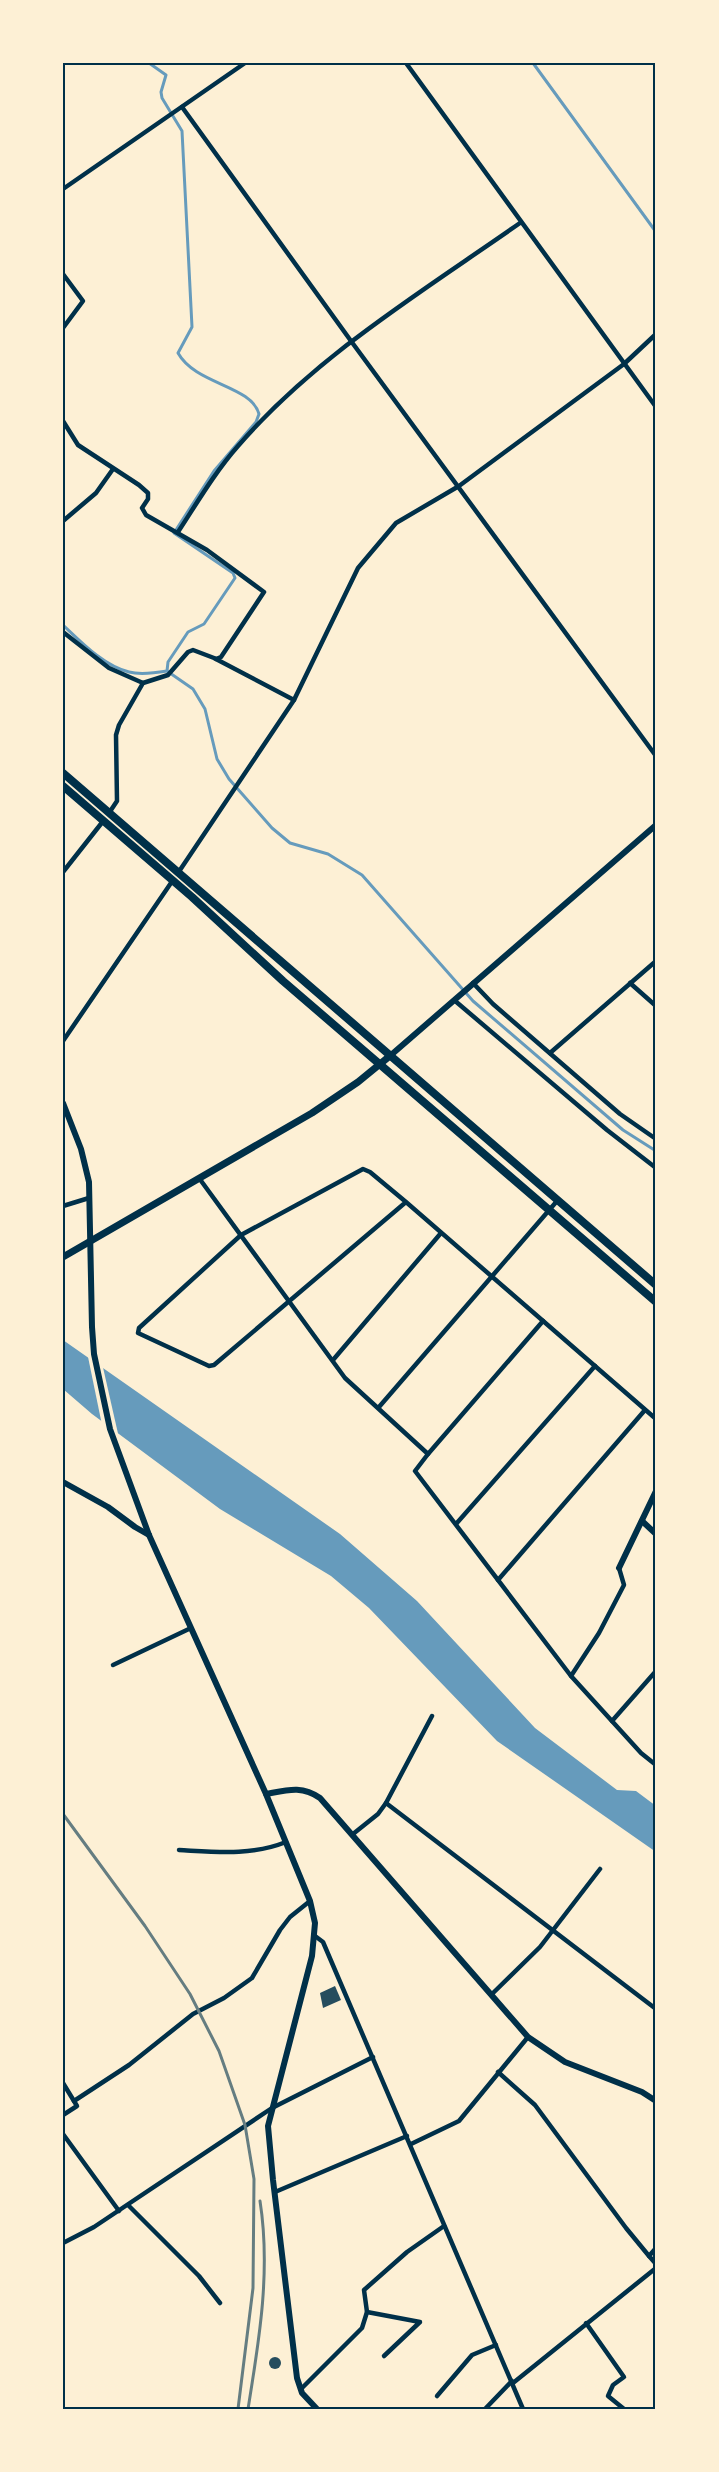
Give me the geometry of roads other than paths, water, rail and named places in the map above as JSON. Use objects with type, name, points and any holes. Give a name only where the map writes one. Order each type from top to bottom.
[{"type":"main road","points":[[63,773],[656,1285]]},
{"type":"main road","points":[[63,786],[380,1065],[656,1302]]},
{"type":"main road","points":[[63,1257],[312,1113],[391,1055]]},
{"type":"street","points":[[63,189],[245,63]]},
{"type":"street","points":[[406,63],[520,223],[656,407]]},
{"type":"street","points":[[182,107],[656,756]]},
{"type":"street","points":[[178,532],[238,447],[260,423],[351,341],[520,223]]},
{"type":"street","points":[[63,274],[83,301],[63,328]]},
{"type":"street","points":[[63,1041],[294,700],[358,568],[396,523],[459,486],[624,364],[656,334]]},
{"type":"street","points":[[63,421],[78,445],[148,493],[148,499],[142,508],[146,514],[221,560],[264,592],[221,657],[214,658]]},
{"type":"street","points":[[63,521],[96,494],[113,469]]},
{"type":"street","points":[[63,632],[109,668],[143,682],[168,675],[188,652],[193,650],[214,658],[294,700]]},
{"type":"street","points":[[63,872],[117,801],[116,735],[143,682]]},
{"type":"street","points":[[391,1055],[656,825]]},
{"type":"street","points":[[550,1053],[656,961]]},
{"type":"street","points":[[630,984],[656,1006]]},
{"type":"street","points":[[471,985],[620,1114],[656,1139]]},
{"type":"street","points":[[456,998],[608,1130],[656,1168]]},
{"type":"street","points":[[63,1103],[85,1160],[89,1198],[94,1354],[118,1453],[149,1535],[266,1794],[310,1901],[315,1923],[315,1936],[268,2126],[300,2389],[317,2409]]},
{"type":"street","points":[[648,1160],[656,1163]]},
{"type":"street","points":[[406,1202],[213,1365],[209,1366],[138,1333],[139,1328],[241,1235],[363,1169],[370,1172],[406,1202],[656,1419]]},
{"type":"street","points":[[199,1178],[345,1378],[428,1454]]},
{"type":"street","points":[[63,1206],[89,1198]]},
{"type":"street","points":[[379,1407],[557,1201]]},
{"type":"street","points":[[333,1360],[441,1233]]},
{"type":"street","points":[[543,1321],[428,1454],[416,1471],[571,1676],[640,1753],[656,1765]]},
{"type":"street","points":[[456,1524],[595,1366]]},
{"type":"street","points":[[498,1580],[645,1410]]},
{"type":"street","points":[[63,1482],[100,1501],[149,1535]]},
{"type":"street","points":[[571,1676],[599,1633],[624,1585],[619,1568],[656,1491]]},
{"type":"street","points":[[642,1521],[656,1534]]},
{"type":"street","points":[[113,1665],[191,1628]]},
{"type":"street","points":[[612,1721],[656,1671]]},
{"type":"street","points":[[354,1834],[378,1814],[386,1803],[432,1716]]},
{"type":"street","points":[[266,1794],[287,1790],[309,1790],[321,1798],[528,2037],[565,2062],[642,2092],[656,2101]]},
{"type":"street","points":[[386,1803],[656,2009]]},
{"type":"street","points":[[179,1850],[254,1851],[266,1850],[286,1842]]},
{"type":"street","points":[[490,1995],[530,1958],[600,1869]]},
{"type":"street","points":[[74,2101],[129,2065],[193,2014],[224,1998],[252,1978],[280,1930],[290,1917],[310,1901]]},
{"type":"street","points":[[315,1936],[323,1942],[523,2409]]},
{"type":"street","points":[[411,2144],[455,2124],[528,2037]]},
{"type":"street","points":[[63,2243],[94,2227],[273,2108],[373,2057]]},
{"type":"street","points":[[498,2072],[535,2105],[626,2228],[656,2264]]},
{"type":"street","points":[[63,2084],[76,2106],[63,2115]]},
{"type":"street","points":[[63,2134],[118,2211]]},
{"type":"street","points":[[275,2192],[407,2136]]},
{"type":"street","points":[[128,2205],[198,2276],[220,2303]]},
{"type":"street","points":[[300,2389],[362,2328],[367,2312],[364,2290],[407,2252],[444,2226]]},
{"type":"street","points":[[649,2256],[656,2248]]},
{"type":"street","points":[[485,2409],[512,2382],[656,2268]]},
{"type":"street","points":[[367,2312],[420,2322],[384,2356]]},
{"type":"street","points":[[586,2323],[624,2377],[614,2385],[608,2396],[624,2409]]},
{"type":"street","points":[[437,2396],[472,2355],[496,2345]]},
{"type":"water","points":[[63,1340],[340,1534],[417,1601],[535,1728],[617,1790],[636,1791],[656,1806],[656,1852],[497,1741],[369,1608],[331,1576],[220,1509],[92,1414],[63,1389]]},
{"type":"waterway","points":[[149,63],[166,75],[161,92],[162,98],[182,131],[192,327],[178,353],[186,364],[197,372],[246,397],[254,404],[259,414],[256,422],[214,471],[174,533],[233,573],[235,578],[204,624],[188,632],[168,662],[167,671],[193,689],[205,709],[217,759],[229,779],[272,828],[290,843],[328,854],[362,875],[473,1001],[623,1130],[656,1151]]},
{"type":"waterway","points":[[533,63],[656,232]]},
{"type":"waterway","points":[[63,625],[93,653],[120,669],[138,673],[167,671]]},
{"type":"railway","points":[[63,1814],[145,1926],[190,1994],[219,2051],[245,2125],[254,2179],[253,2288],[238,2409]]},
{"type":"railway","points":[[248,2409],[260,2332],[264,2280],[260,2201]]}]
